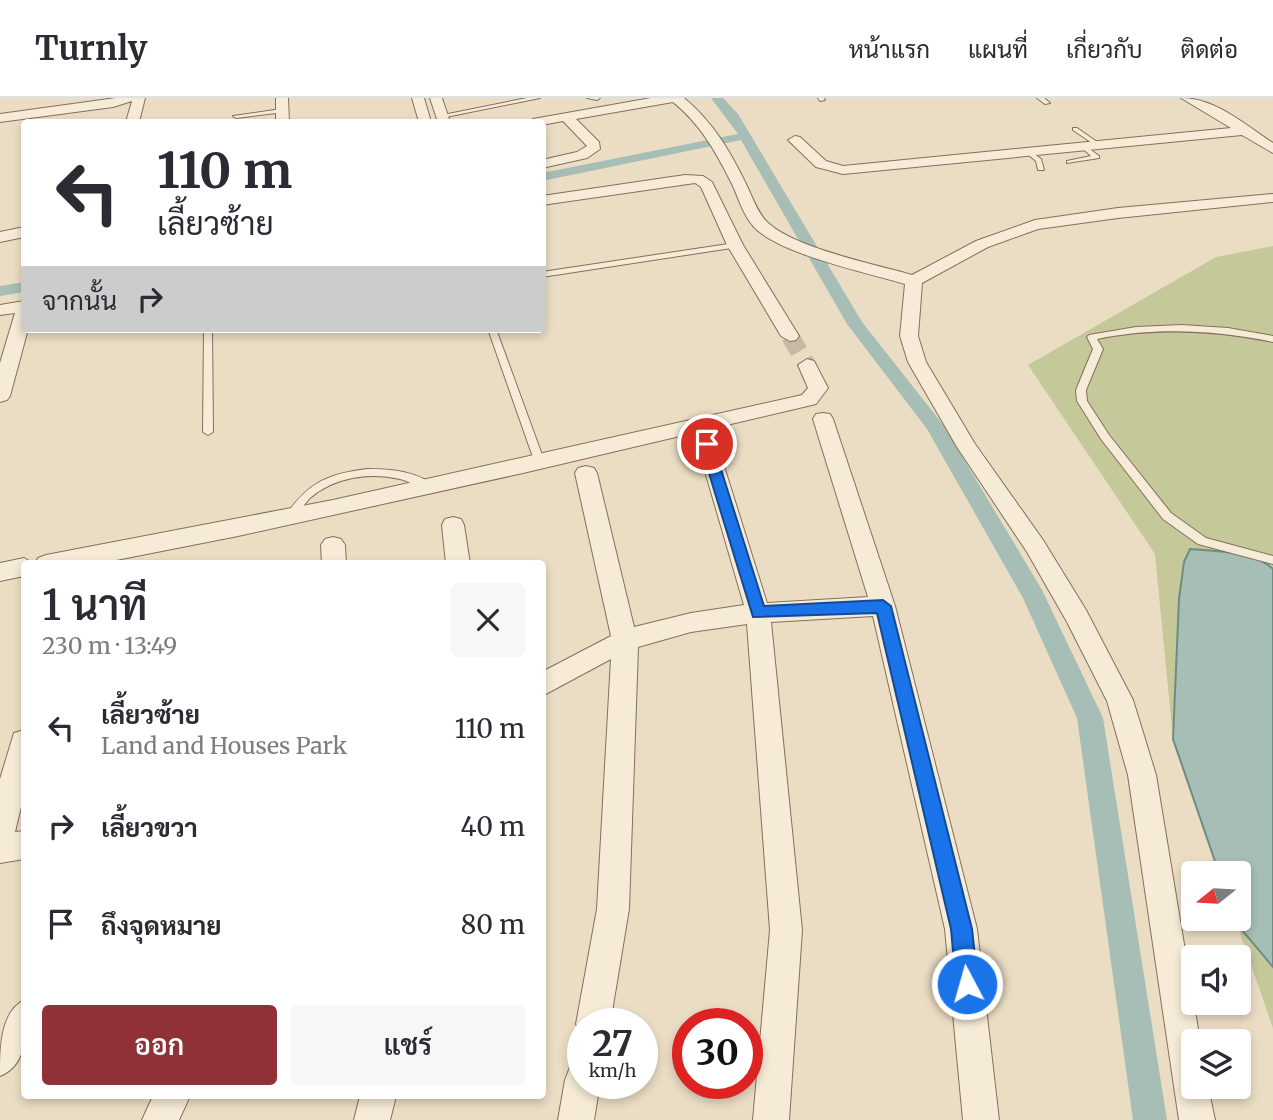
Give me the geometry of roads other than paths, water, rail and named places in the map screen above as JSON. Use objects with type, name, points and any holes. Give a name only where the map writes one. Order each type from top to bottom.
[{"type":"street","points":[[0,120],[114,103],[129,98]]},
{"type":"street","points":[[134,119],[139,98]]},
{"type":"street","points":[[418,98],[424,119]]},
{"type":"street","points":[[436,98],[443,119]]},
{"type":"street","points":[[546,121],[629,106],[648,100],[674,98],[698,116],[719,144],[755,218],[776,237],[914,281],[982,244],[1035,225],[1118,212],[1273,200]]},
{"type":"street","points":[[1187,98],[1202,102],[1273,149]]},
{"type":"street","points":[[629,106],[698,116]]},
{"type":"street","points":[[0,120],[107,110]]},
{"type":"street","points":[[546,163],[582,155],[593,149],[594,145],[586,135],[566,117]]},
{"type":"street","points":[[794,140],[821,164],[843,170],[1247,130]]},
{"type":"street","points":[[546,200],[698,179],[707,185],[735,245],[790,336]]},
{"type":"street","points":[[0,237],[21,233]]},
{"type":"street","points":[[914,281],[909,336],[917,362],[967,447],[1042,558],[1077,617],[1120,700],[1142,775],[1197,1120]]},
{"type":"street","points":[[0,310],[21,306]]},
{"type":"street","points":[[0,396],[21,322]]},
{"type":"street","points":[[68,560],[290,519],[808,400],[816,395],[818,388],[807,365]]},
{"type":"street","points":[[822,419],[883,606],[961,929],[981,1120]]},
{"type":"street","points":[[707,444],[758,612],[786,930],[771,1120]]},
{"type":"street","points":[[586,473],[625,643],[613,909],[596,1008]]},
{"type":"street","points":[[453,525],[457,560]]},
{"type":"street","points":[[0,572],[21,568]]},
{"type":"street","points":[[546,682],[585,658],[662,628],[758,612],[883,606]]},
{"type":"street","points":[[0,832],[21,753]]},
{"type":"street","points":[[0,849],[21,846]]},
{"type":"street","points":[[0,1059],[21,1022]]},
{"type":"street","points":[[160,1120],[170,1099]]},
{"type":"street","points":[[372,1120],[377,1099]]},
{"type":"street","points":[[576,1120],[580,1099]]},
{"type":"lane","points":[[447,119],[537,98]]},
{"type":"lane","points":[[590,98],[597,98]]},
{"type":"lane","points":[[1040,98],[1047,103]]},
{"type":"lane","points":[[236,116],[282,110]]},
{"type":"lane","points":[[1069,162],[1097,158],[1090,145],[1074,129]]},
{"type":"lane","points":[[1027,151],[1039,160],[1041,168]]},
{"type":"lane","points":[[546,274],[735,245]]},
{"type":"lane","points":[[1273,339],[1200,328],[1118,331],[1092,337],[1098,349],[1081,390],[1082,401],[1105,437],[1167,516],[1202,541],[1273,560]]},
{"type":"lane","points":[[208,333],[208,432]]},
{"type":"lane","points":[[493,333],[540,463]]},
{"type":"water","points":[[1190,549],[1222,551],[1245,555],[1273,569],[1273,967],[1243,931],[1251,931],[1251,861],[1215,861],[1173,739],[1179,599],[1184,562]]},
{"type":"waterway","points":[[717,98],[734,117],[855,324],[935,426],[1034,596],[1090,718],[1150,1120]]},
{"type":"waterway","points":[[546,176],[745,136]]},
{"type":"waterway","points":[[0,291],[21,288]]},
{"type":"tunnel","points":[[790,336],[807,365]]}]
